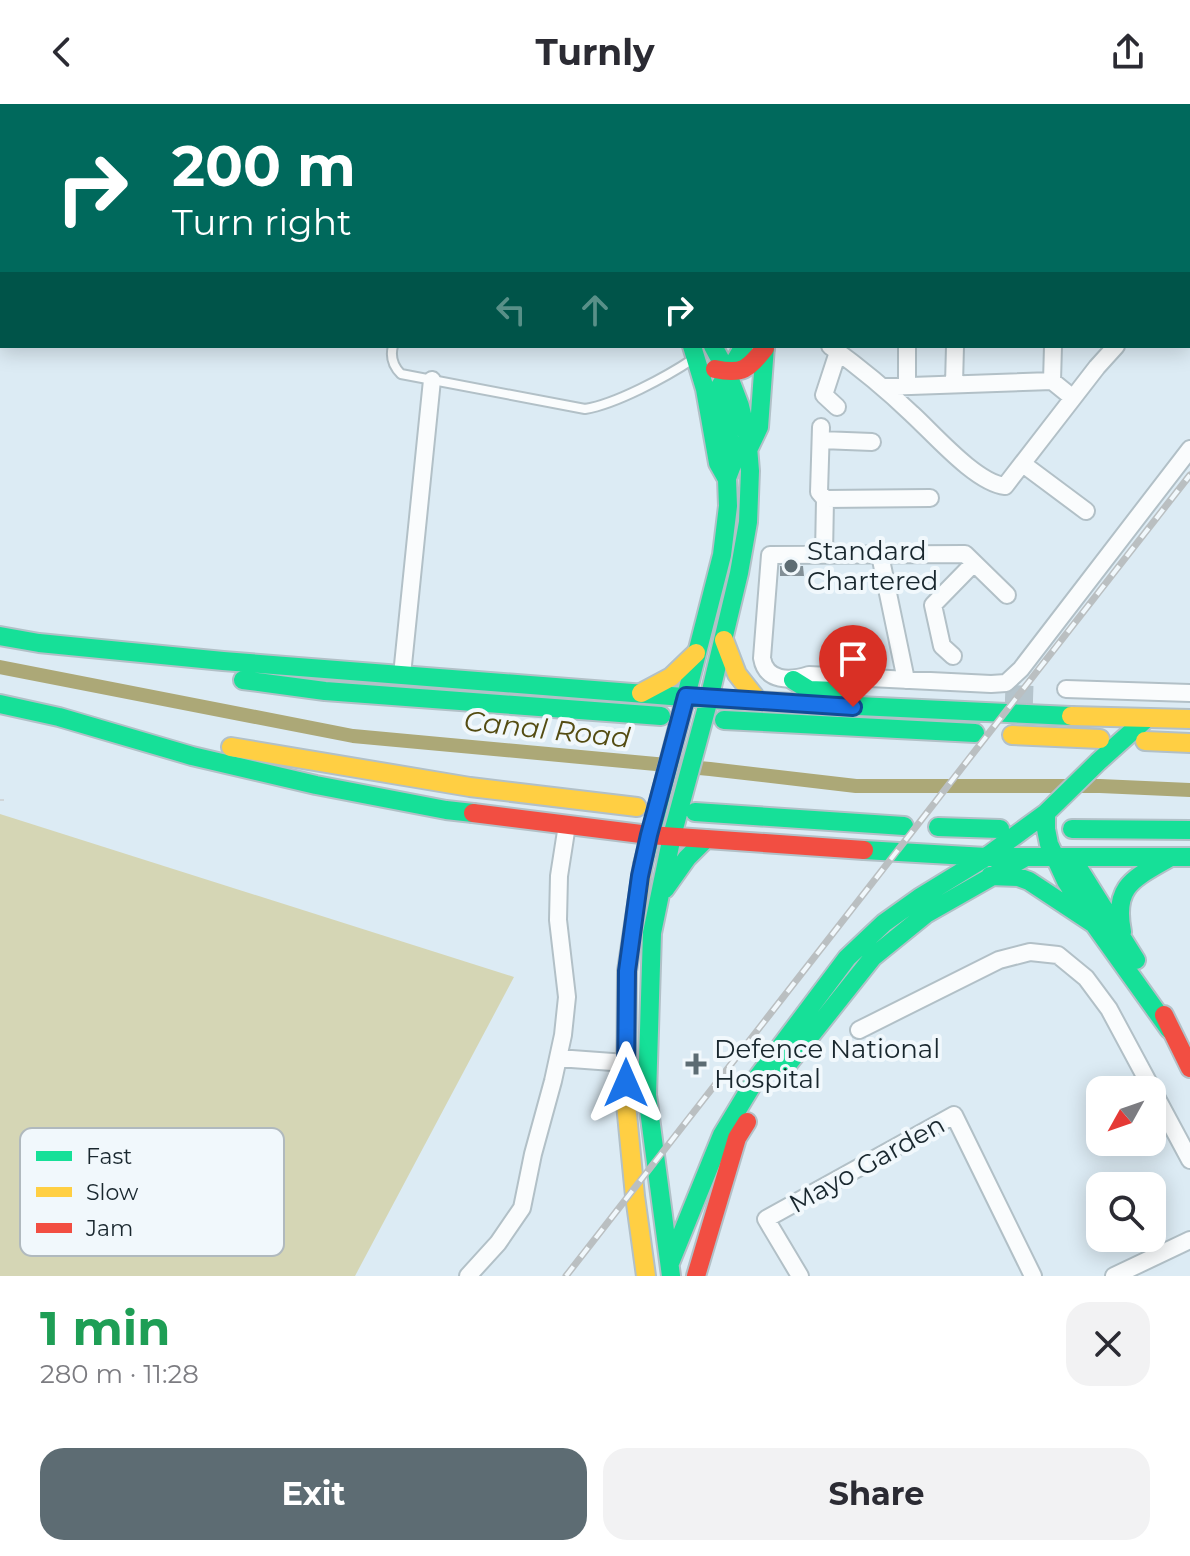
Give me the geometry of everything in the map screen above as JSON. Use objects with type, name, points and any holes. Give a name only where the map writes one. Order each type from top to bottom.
[{"type":"main road","points":[[670,1270],[647,1095],[652,933],[672,836],[724,640],[748,522],[749,448],[740,406],[714,348]]},
{"type":"main road","points":[[670,1270],[645,1272],[626,1104],[627,971],[649,835],[722,555],[727,478],[732,465],[719,388],[743,348]]},
{"type":"main road","points":[[696,356],[735,373],[746,371],[764,348]]},
{"type":"main road","points":[[749,448],[759,427],[765,348]]},
{"type":"main road","points":[[696,356],[708,400],[719,467],[727,478]]},
{"type":"main road","points":[[0,636],[225,677],[325,691],[661,716]]},
{"type":"main road","points":[[724,640],[737,674],[759,702]]},
{"type":"main road","points":[[39,643],[223,661],[709,699],[1190,719]]},
{"type":"main road","points":[[641,694],[671,677],[696,653]]},
{"type":"main road","points":[[793,680],[809,690],[1005,699]]},
{"type":"main road","points":[[1035,700],[1190,708]]},
{"type":"main road","points":[[0,704],[59,717],[470,787],[637,807]]},
{"type":"main road","points":[[59,717],[192,756],[316,785],[446,810],[567,825],[649,835],[986,857],[1190,857]]},
{"type":"main road","points":[[670,1270],[693,1203],[722,1135],[754,1082],[847,958],[884,923],[986,857],[1047,812],[1147,718]]},
{"type":"main road","points":[[724,720],[975,733]]},
{"type":"main road","points":[[1012,735],[1100,739]]},
{"type":"main road","points":[[1145,741],[1190,743]]},
{"type":"main road","points":[[695,812],[904,826]]},
{"type":"main road","points":[[1047,812],[1047,836],[1125,942],[1155,990],[1169,1029]]},
{"type":"main road","points":[[938,827],[1000,829]]},
{"type":"main road","points":[[605,829],[627,852],[640,876]]},
{"type":"main road","points":[[1072,829],[1190,830]]},
{"type":"main road","points":[[659,897],[687,858],[706,839]]},
{"type":"main road","points":[[696,1276],[737,1138],[764,1094],[873,957],[926,914],[1026,857]]},
{"type":"main road","points":[[1063,858],[1066,881],[1169,1029],[1190,1068]]},
{"type":"main road","points":[[1125,942],[1117,909],[1122,893],[1142,874],[1169,858]]},
{"type":"main road","points":[[990,876],[1009,876],[1029,881],[1094,924]]},
{"type":"main road","points":[[659,1195],[676,1211],[693,1203]]},
{"type":"street","points":[[907,348],[907,386]]},
{"type":"street","points":[[954,384],[955,348]]},
{"type":"street","points":[[1052,381],[1053,348]]},
{"type":"street","points":[[837,407],[824,395],[834,349],[882,387],[960,460],[995,485],[1005,486],[1114,348]]},
{"type":"street","points":[[402,675],[432,380]]},
{"type":"street","points":[[882,387],[1052,381],[1073,398]]},
{"type":"street","points":[[824,555],[825,499],[819,492],[821,433],[872,442]]},
{"type":"street","points":[[1007,595],[965,554],[770,555],[763,668],[779,678],[793,680],[809,675],[1006,683],[1021,669],[1190,449]]},
{"type":"street","points":[[1023,464],[1086,511]]},
{"type":"street","points":[[825,499],[930,498]]},
{"type":"street","points":[[880,555],[906,680]]},
{"type":"street","points":[[953,656],[942,646],[933,605],[974,563]]},
{"type":"street","points":[[739,573],[769,579]]},
{"type":"street","points":[[1066,689],[1190,693]]},
{"type":"street","points":[[468,1276],[498,1243],[522,1208],[558,1058],[567,997],[558,920],[559,876],[567,825]]},
{"type":"street","points":[[859,1030],[999,960],[1030,952],[1058,955],[1086,978],[1109,1009],[1190,1160]]},
{"type":"street","points":[[558,1058],[626,1063]]},
{"type":"street","name":"Mayo Garden","points":[[800,1276],[766,1219],[954,1115],[1033,1276]]},
{"type":"street","points":[[1114,1276],[1188,1246]]},
{"type":"lane","points":[[392,348],[395,369],[401,374],[585,409],[603,406],[679,368],[696,356]]},
{"type":"path","points":[[0,800],[9,800]]},
{"type":"green space","points":[[0,814],[514,977],[355,1276],[0,1276]]},
{"type":"building","points":[[780,566],[803,566],[804,576],[780,576]]},
{"type":"waterway","name":"Canal Road","points":[[0,667],[353,736],[710,769],[856,786],[1100,786],[1190,790]]},
{"type":"tunnel","points":[[1005,699],[1035,700]]},
{"type":"railway","points":[[566,1276],[1190,475]]},
{"type":"traffic: fast","points":[[643,865],[722,555],[728,506],[727,479],[718,463],[705,389],[693,348]]},
{"type":"traffic: fast","points":[[671,1276],[647,1095],[652,933],[672,836],[739,573],[748,522],[750,471],[747,435],[740,406],[714,348]]},
{"type":"traffic: fast","points":[[727,478],[732,465],[730,442],[719,388],[743,348]]},
{"type":"traffic: fast","points":[[749,448],[759,427],[765,348]]},
{"type":"traffic: fast","points":[[0,636],[39,643],[223,661],[709,699],[1071,716]]},
{"type":"traffic: fast","points":[[243,680],[325,691],[661,716]]},
{"type":"traffic: fast","points":[[793,680],[809,690],[837,691]]},
{"type":"traffic: fast","points":[[0,704],[59,717],[192,756],[316,785],[473,813]]},
{"type":"traffic: fast","points":[[670,1263],[722,1135],[754,1082],[847,958],[884,923],[986,857],[1046,813],[1147,718]]},
{"type":"traffic: fast","points":[[724,720],[975,733]]},
{"type":"traffic: fast","points":[[695,812],[904,826]]},
{"type":"traffic: fast","points":[[1046,813],[1049,844],[1066,881],[1169,1029]]},
{"type":"traffic: fast","points":[[938,827],[1000,829]]},
{"type":"traffic: fast","points":[[1072,829],[1190,830]]},
{"type":"traffic: fast","points":[[665,889],[687,858],[706,839]]},
{"type":"traffic: fast","points":[[864,850],[986,857],[1190,857]]},
{"type":"traffic: fast","points":[[784,1069],[873,957],[926,914],[1026,857]]},
{"type":"traffic: fast","points":[[1072,858],[1136,960]]},
{"type":"traffic: fast","points":[[1122,932],[1120,904],[1123,894],[1136,879],[1169,858]]},
{"type":"traffic: fast","points":[[990,876],[1018,877],[1029,881],[1094,924]]},
{"type":"traffic: slow","points":[[724,640],[737,674],[759,702]]},
{"type":"traffic: slow","points":[[641,693],[671,677],[696,653]]},
{"type":"traffic: slow","points":[[1071,716],[1190,719]]},
{"type":"traffic: slow","points":[[1012,735],[1100,739]]},
{"type":"traffic: slow","points":[[1145,741],[1190,743]]},
{"type":"traffic: slow","points":[[231,747],[470,787],[637,807]]},
{"type":"traffic: slow","points":[[643,865],[627,971],[626,1104],[646,1276]]},
{"type":"traffic: jam","points":[[715,369],[744,369],[765,348]]},
{"type":"traffic: jam","points":[[473,813],[649,835],[864,850]]},
{"type":"traffic: jam","points":[[1164,1015],[1190,1068]]},
{"type":"traffic: jam","points":[[696,1276],[737,1138],[747,1122]]},
{"type":"place","name":"Standard Chartered","points":[[791,566]]},
{"type":"place","name":"Defence National Hospital","points":[[696,1064]]},
{"type":"route","points":[[626,1083],[627,971],[640,876],[686,696],[853,707]]}]
